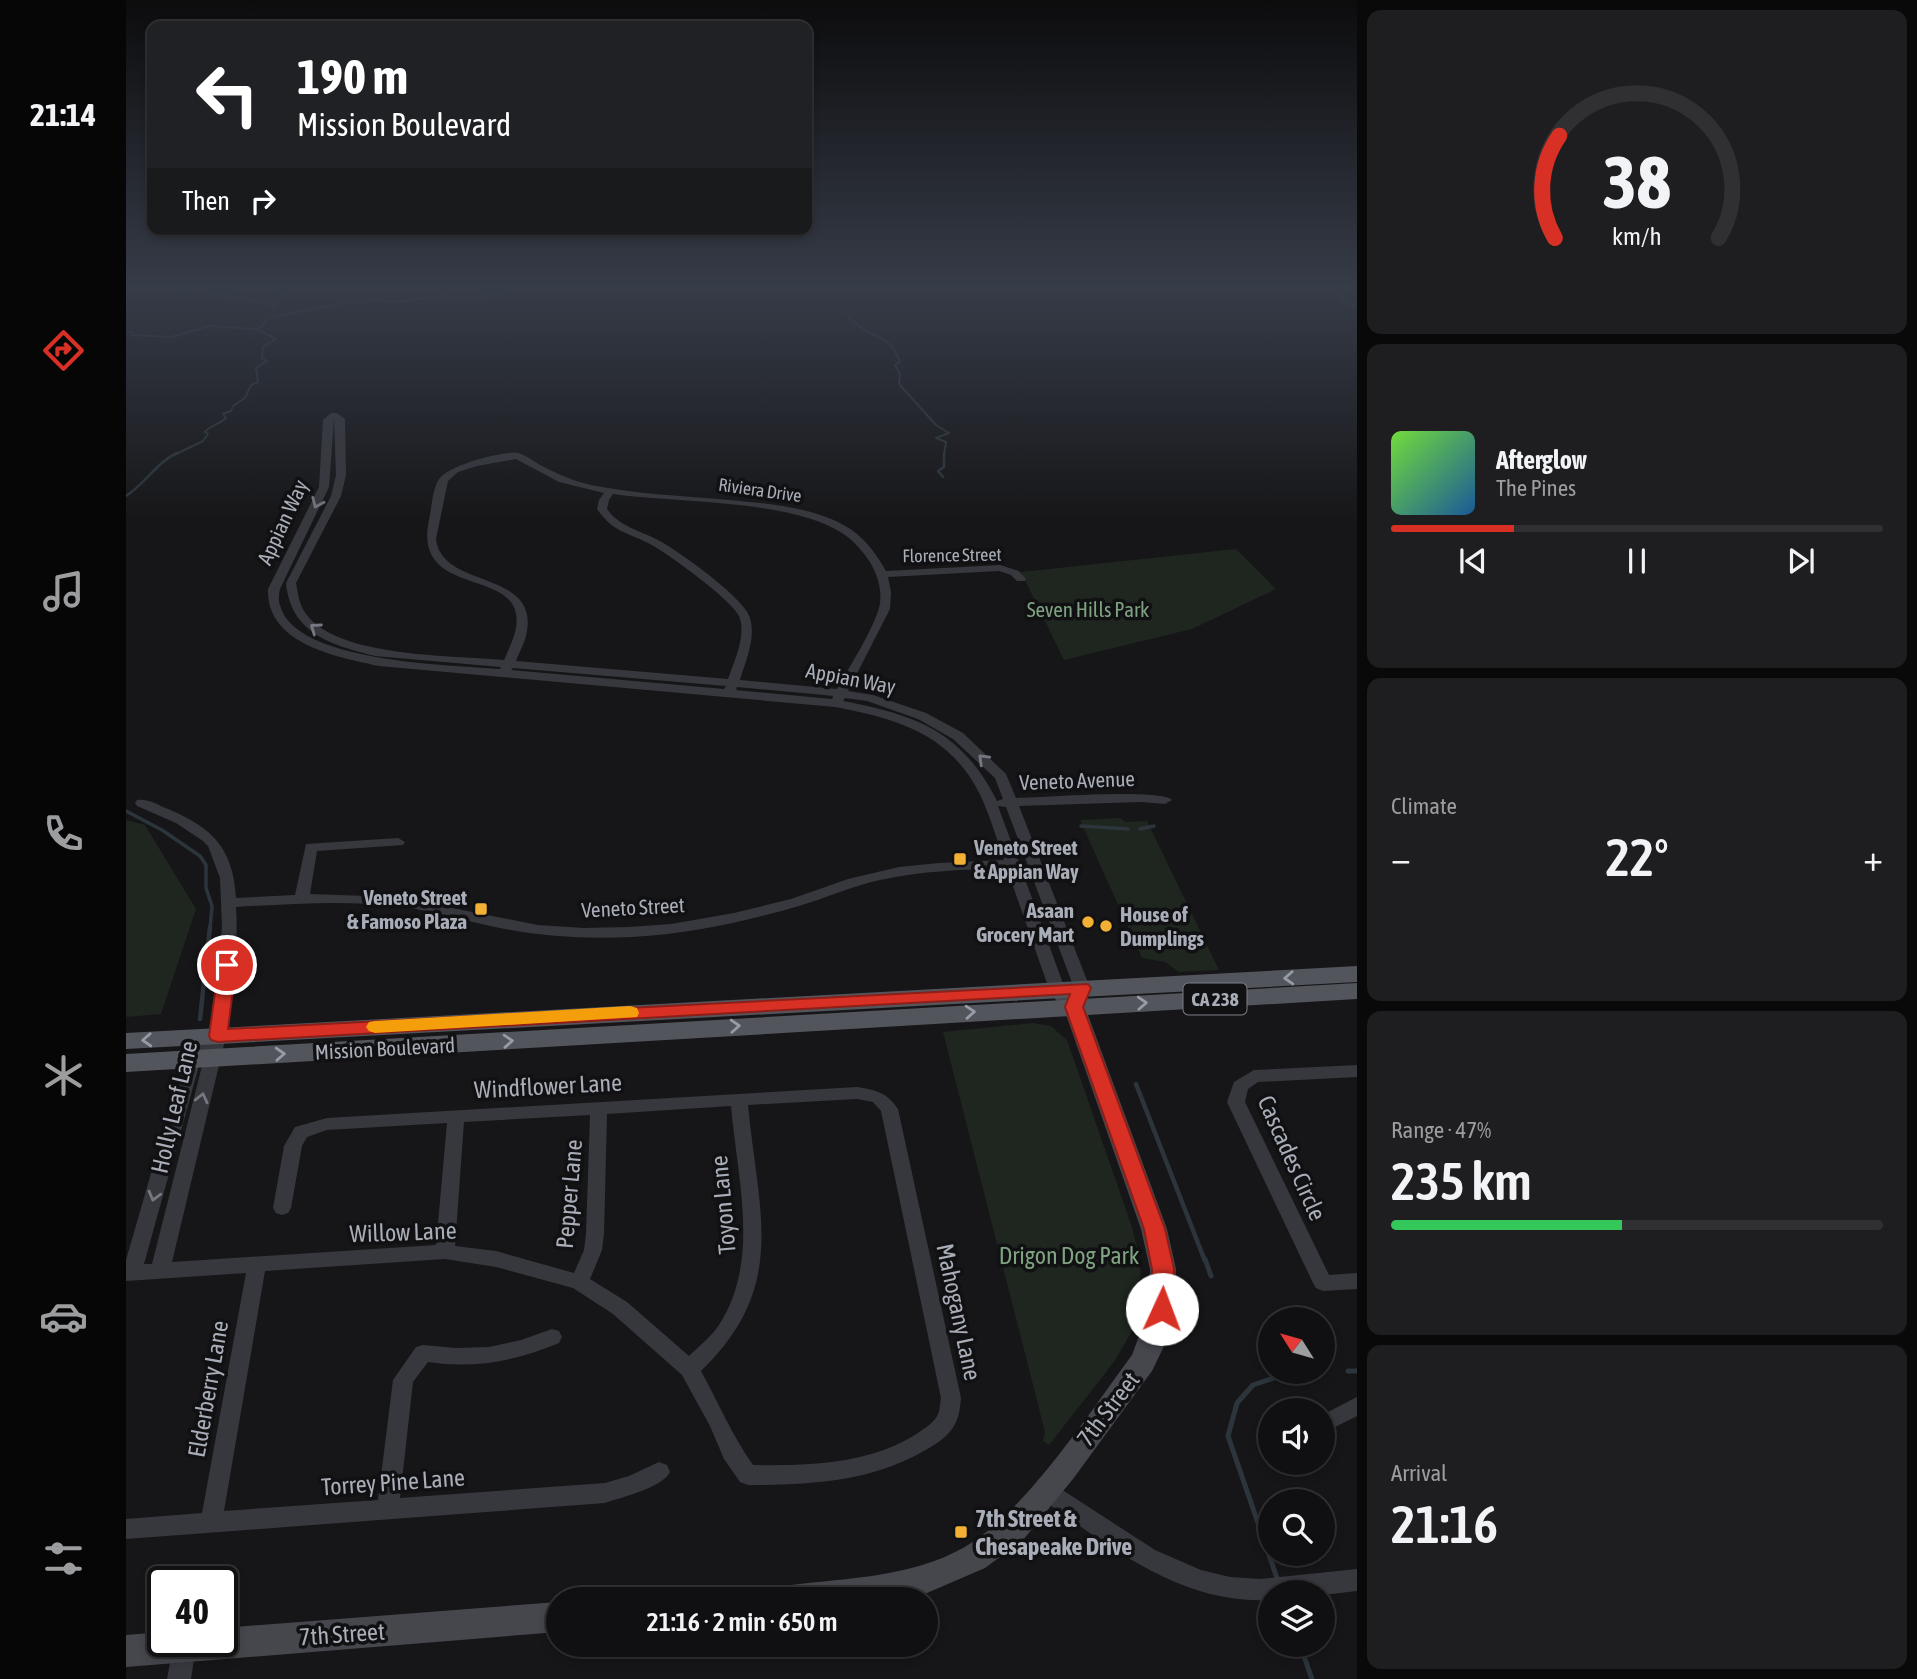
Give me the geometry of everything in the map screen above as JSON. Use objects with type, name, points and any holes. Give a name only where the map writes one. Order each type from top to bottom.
[{"type":"main road","name":"Mission Boulevard","points":[[126,1063],[207,1051],[1357,974]]},
{"type":"main road","name":"Mission Boulevard","points":[[1071,995],[1357,991]]},
{"type":"main road","name":"Mission Boulevard","points":[[126,1041],[207,1051]]},
{"type":"street","name":"Appian Way","points":[[506,668],[397,664],[352,657],[308,640],[290,629],[274,607],[274,589],[324,487],[328,420],[334,415],[340,419],[341,475],[336,496],[290,583],[290,595],[298,615],[338,641],[365,650],[506,668],[838,698],[898,707],[922,716],[958,736],[1001,777],[1033,863],[1071,995]]},
{"type":"street","name":"Riviera Drive","points":[[506,668],[521,637],[520,614],[515,601],[501,588],[443,563],[435,552],[431,539],[444,479],[455,470],[475,463],[517,456],[562,480],[611,491],[808,514],[842,530],[861,543],[876,561],[882,574],[886,594],[885,609],[838,698]]},
{"type":"street","points":[[611,491],[604,500],[602,509],[612,523],[656,543],[724,592],[744,614],[747,632],[745,646],[732,688]]},
{"type":"street","name":"Florence Street","points":[[882,574],[1000,568],[1015,573],[1021,579]]},
{"type":"street","name":"Appian Way","points":[[838,698],[891,716],[937,737],[956,751],[975,776],[990,804],[1012,864],[1071,995]]},
{"type":"street","name":"Veneto Avenue","points":[[990,804],[1141,798],[1165,800]]},
{"type":"street","points":[[142,803],[191,826],[216,846],[228,879],[229,950],[207,1051]]},
{"type":"street","points":[[302,898],[311,846],[398,842]]},
{"type":"street","name":"Veneto Street","points":[[230,903],[302,898],[418,905],[509,925],[553,930],[630,932],[711,924],[798,901],[861,879],[914,870],[1033,863]]},
{"type":"street","name":"7th Street","points":[[894,1587],[927,1578],[974,1558],[1012,1531],[1130,1382],[1153,1340],[1162,1309],[1163,1269],[1154,1229],[1071,995]]},
{"type":"street","name":"Holly Leaf Lane","points":[[160,1271],[207,1051]]},
{"type":"street","name":"Holly Leaf Lane","points":[[129,1273],[207,1051]]},
{"type":"street","name":"Cascades Circle","points":[[1357,1071],[1254,1076],[1240,1086],[1236,1102],[1323,1283],[1357,1281]]},
{"type":"street","name":"Windflower Lane","points":[[282,1208],[293,1146],[301,1132],[327,1124],[857,1093],[878,1097]]},
{"type":"street","name":"Mahogany Lane","points":[[689,1369],[719,1423],[731,1452],[748,1475],[846,1470],[879,1463],[908,1451],[948,1418],[951,1398],[890,1109],[878,1097]]},
{"type":"street","name":"Toyon Lane","points":[[689,1369],[726,1330],[743,1298],[753,1264],[739,1100]]},
{"type":"street","name":"Pepper Lane","points":[[579,1282],[593,1250],[596,1234],[599,1108]]},
{"type":"street","points":[[446,1252],[456,1116]]},
{"type":"street","name":"Willow Lane","points":[[129,1273],[446,1252],[496,1259],[579,1282],[620,1308],[689,1369]]},
{"type":"street","name":"Elderberry Lane","points":[[211,1522],[257,1265]]},
{"type":"street","points":[[388,1508],[403,1380],[423,1353],[473,1357],[505,1353],[552,1337]]},
{"type":"street","points":[[1335,1418],[1357,1406]]},
{"type":"street","name":"Torrey Pine Lane","points":[[126,1529],[606,1493],[635,1484],[659,1472]]},
{"type":"street","points":[[1047,1490],[1146,1558],[1180,1575],[1222,1587],[1262,1590],[1357,1580]]},
{"type":"street","name":"7th Street","points":[[238,1642],[546,1618]]},
{"type":"street","name":"7th Street","points":[[126,1651],[147,1649]]},
{"type":"street","points":[[179,1679],[182,1657]]},
{"type":"green space","name":"Seven Hills Park","points":[[1236,549],[1276,589],[1192,629],[1064,660],[1021,572]]},
{"type":"green space","points":[[1120,818],[1126,822],[1147,821],[1219,970],[1179,972],[1165,962],[1142,958],[1080,820]]},
{"type":"green space","points":[[126,820],[145,825],[196,909],[161,1014],[126,1017]]},
{"type":"green space","name":"Drigon Dog Park","points":[[1033,1023],[1051,1026],[1067,1040],[1132,1227],[1140,1260],[1141,1293],[1131,1333],[1114,1362],[1049,1445],[1043,1441],[1045,1432],[943,1032]]},
{"type":"waterway","points":[[174,455],[203,441],[208,434],[205,432],[226,418],[223,414],[231,411],[233,406],[245,398],[251,385],[258,382],[256,368],[260,365]]},
{"type":"waterway","points":[[895,365],[900,374],[899,384],[936,425],[949,433],[936,438],[946,442],[944,455]]},
{"type":"waterway","points":[[126,496],[163,462],[177,453]]},
{"type":"waterway","points":[[943,477],[938,471],[944,467],[944,455]]},
{"type":"waterway","points":[[126,811],[162,830],[200,856],[206,865],[206,888],[212,906],[210,929]]},
{"type":"waterway","points":[[1081,826],[1128,829]]},
{"type":"waterway","points":[[1140,829],[1154,826]]},
{"type":"waterway","points":[[200,1019],[210,927]]},
{"type":"waterway","points":[[1136,1084],[1205,1261]]},
{"type":"waterway","points":[[1205,1259],[1211,1276]]},
{"type":"waterway","points":[[1348,1371],[1357,1371]]},
{"type":"waterway","points":[[1258,1383],[1253,1385],[1237,1403],[1228,1436],[1278,1580]]},
{"type":"waterway","points":[[1304,1657],[1312,1679]]},
{"type":"slow traffic","points":[[375,1027],[630,1013]]},
{"type":"place","name":"Veneto Street & Appian Way","points":[[960,859]]},
{"type":"place","name":"Veneto Street & Famoso Plaza","points":[[481,909]]},
{"type":"place","name":"Asaan Grocery Mart","points":[[1088,922]]},
{"type":"place","name":"House of Dumplings","points":[[1106,926]]},
{"type":"place","name":"7th Street & Chesapeake Drive","points":[[961,1532]]},
{"type":"route","points":[[227,965],[218,1036],[1082,988],[1074,1007],[1154,1229],[1163,1269],[1162,1309]]}]
